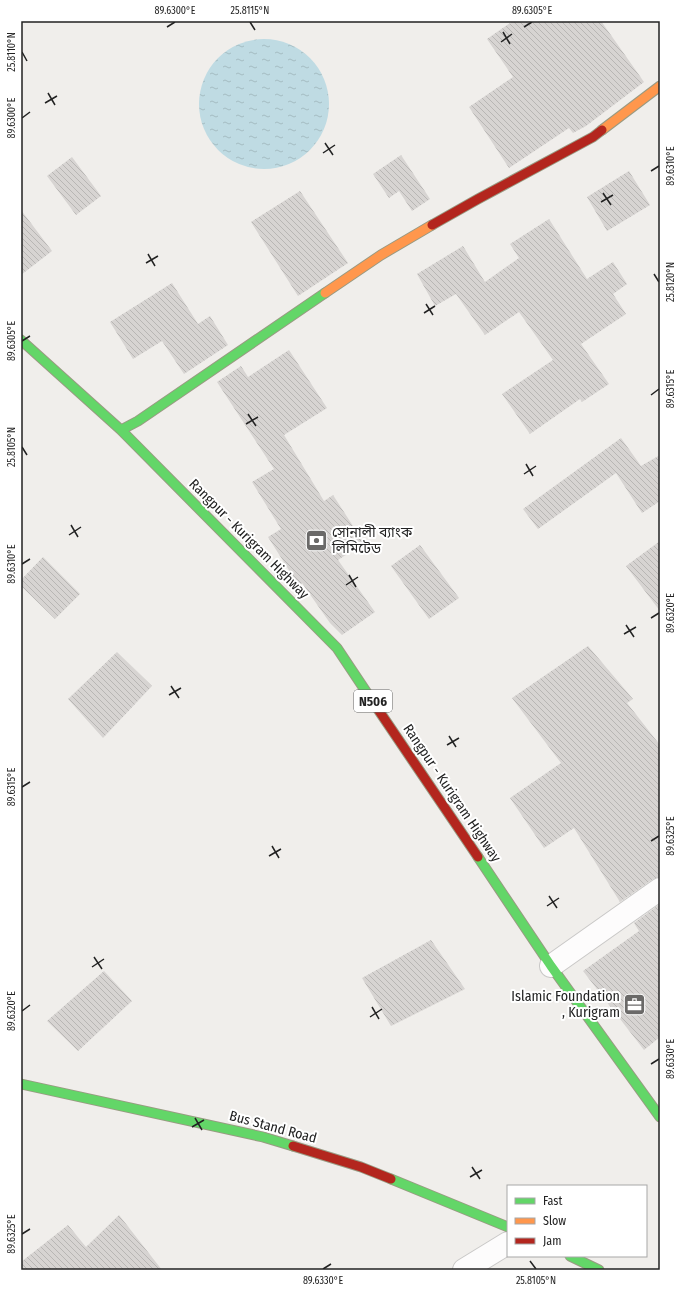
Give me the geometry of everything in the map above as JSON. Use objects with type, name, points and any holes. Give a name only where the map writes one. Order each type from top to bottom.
[{"type":"main road","points":[[121,430],[138,421],[381,255],[478,199],[593,136],[660,86]]},
{"type":"main road","name":"Rangpur - Kurigram Highway","points":[[21,340],[121,430],[337,648],[551,966],[660,1117]]},
{"type":"main road","name":"Bus Stand Road","points":[[21,1084],[263,1137],[361,1167],[507,1227]]},
{"type":"main road","points":[[572,1257],[599,1270]]},
{"type":"street","points":[[551,966],[660,889]]},
{"type":"street","points":[[464,1270],[507,1244]]},
{"type":"water","points":[[264,39],[289,44],[310,58],[324,79],[329,104],[324,129],[310,150],[289,164],[264,169],[239,164],[218,150],[204,129],[199,104],[204,79],[218,58],[239,44]]},
{"type":"building","points":[[513,21],[601,21],[644,82],[586,126],[573,133],[569,128],[509,168],[469,107],[513,77],[487,39]]},
{"type":"building","points":[[401,155],[430,199],[412,211],[399,191],[389,198],[373,174]]},
{"type":"building","points":[[72,157],[101,196],[76,215],[47,176]]},
{"type":"building","points":[[629,171],[650,205],[607,231],[587,197]]},
{"type":"building","points":[[300,191],[348,263],[298,296],[251,222]]},
{"type":"building","points":[[21,210],[52,251],[21,275]]},
{"type":"building","points":[[549,219],[587,279],[613,262],[627,284],[613,294],[626,314],[581,344],[609,384],[582,402],[580,399],[530,434],[502,394],[553,360],[519,312],[485,335],[456,294],[435,306],[417,274],[463,246],[485,282],[519,258],[510,244]]},
{"type":"building","points":[[172,283],[198,324],[210,316],[228,345],[184,374],[162,341],[133,359],[110,322]]},
{"type":"building","points":[[289,350],[327,408],[284,435],[324,501],[333,495],[364,543],[338,560],[375,612],[342,635],[330,623],[302,583],[299,586],[268,537],[281,529],[252,482],[274,469],[217,382],[241,366],[248,377]]},
{"type":"building","points":[[621,438],[641,466],[660,455],[660,501],[642,513],[616,473],[538,529],[523,509]]},
{"type":"building","points":[[660,541],[660,611],[626,566]]},
{"type":"building","points":[[420,545],[459,598],[429,619],[391,566]]},
{"type":"building","points":[[43,557],[80,594],[55,619],[21,586],[21,580]]},
{"type":"building","points":[[588,646],[633,699],[627,703],[660,745],[660,877],[653,879],[620,902],[574,828],[544,848],[510,798],[561,763],[512,698]]},
{"type":"building","points":[[117,652],[152,686],[103,738],[68,699]]},
{"type":"building","name":"Islamic Foundation , Kurigram","points":[[660,904],[660,1037],[644,1050],[583,971],[639,931],[634,923]]},
{"type":"building","points":[[431,940],[465,989],[391,1026],[362,978]]},
{"type":"building","points":[[104,971],[132,1001],[78,1051],[47,1021]]},
{"type":"building","points":[[119,1215],[162,1270],[21,1270],[21,1262],[68,1225],[86,1247]]},
{"type":"traffic: fast","points":[[121,430],[138,421],[325,293]]},
{"type":"traffic: fast","points":[[21,340],[121,430],[337,648],[373,702]]},
{"type":"traffic: fast","points":[[478,857],[551,966],[660,1117]]},
{"type":"traffic: fast","points":[[21,1084],[263,1137],[293,1146]]},
{"type":"traffic: fast","points":[[391,1179],[507,1227]]},
{"type":"traffic: fast","points":[[572,1257],[599,1270]]},
{"type":"traffic: slow","points":[[602,130],[660,86]]},
{"type":"traffic: slow","points":[[325,293],[381,255],[432,225]]},
{"type":"traffic: jam","points":[[432,225],[593,137],[602,130]]},
{"type":"traffic: jam","points":[[373,702],[478,857]]},
{"type":"traffic: jam","points":[[293,1146],[361,1167],[391,1179]]},
{"type":"place","name":"সোনালী ব্যাংক লিমিটেড","points":[[316,540]]},
{"type":"place","name":"Islamic Foundation , Kurigram","points":[[635,1004]]}]
